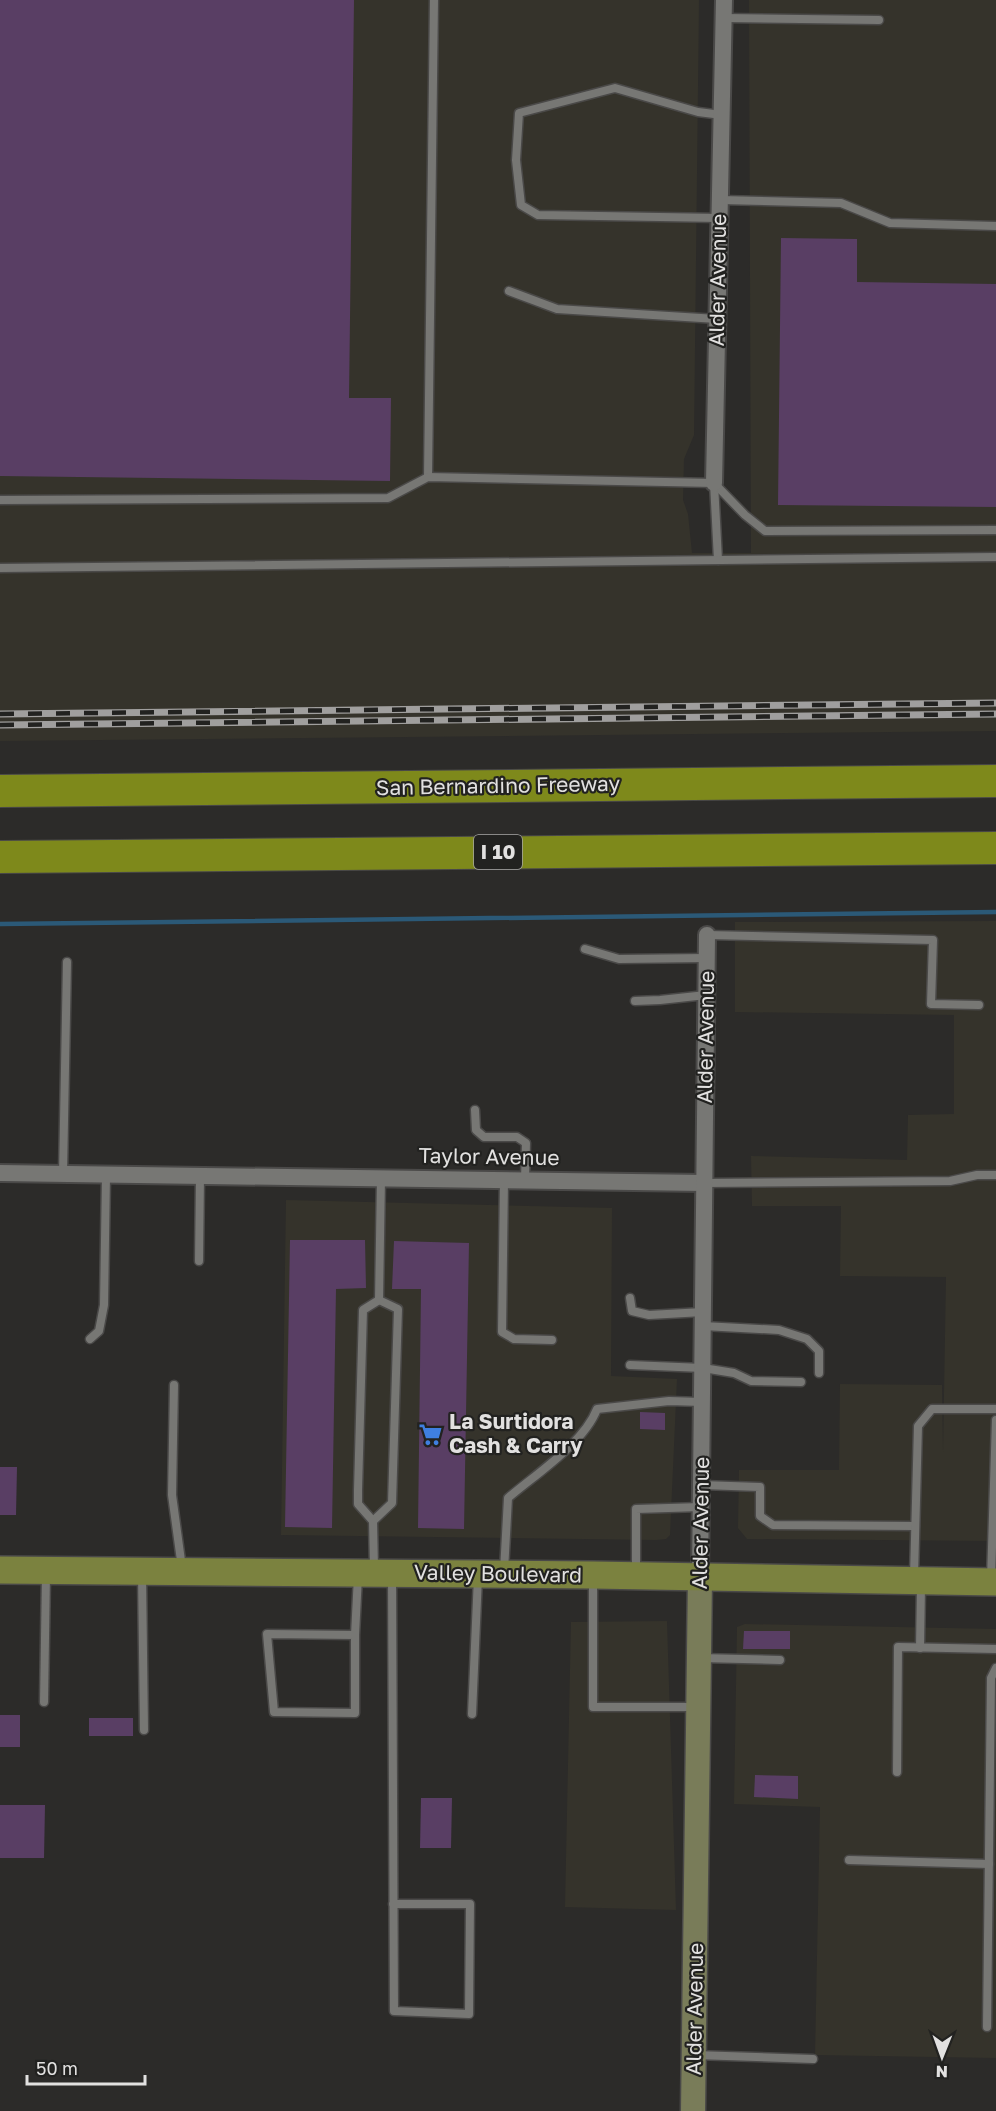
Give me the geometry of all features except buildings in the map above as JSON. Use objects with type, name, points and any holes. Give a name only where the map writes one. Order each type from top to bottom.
[{"type":"highway","name":"San Bernardino Freeway","points":[[0,791],[996,781]]},
{"type":"highway","name":"I 10","points":[[0,857],[996,848]]},
{"type":"main road","name":"Valley Boulevard","points":[[0,1570],[593,1575],[994,1582]]},
{"type":"main road","name":"Alder Avenue","points":[[693,2111],[700,1577]]},
{"type":"street","name":"Alder Avenue","points":[[714,483],[724,0]]},
{"type":"street","name":"Alder Avenue","points":[[700,1577],[707,935]]},
{"type":"street","name":"Taylor Avenue","points":[[0,1173],[704,1183]]},
{"type":"lane","points":[[428,477],[434,0]]},
{"type":"lane","points":[[724,18],[879,20]]},
{"type":"lane","points":[[720,219],[538,214],[521,205],[516,160],[519,113],[615,88],[698,112],[722,115]]},
{"type":"lane","points":[[720,200],[841,203],[890,223],[996,226]]},
{"type":"lane","points":[[509,291],[557,309],[717,319]]},
{"type":"lane","points":[[0,500],[388,498],[428,477],[714,483],[745,515],[765,531],[996,530]]},
{"type":"lane","name":"Alder Avenue","points":[[714,483],[718,560]]},
{"type":"lane","points":[[0,568],[996,557]]},
{"type":"lane","points":[[707,935],[933,940],[931,1004],[979,1005]]},
{"type":"lane","points":[[585,949],[619,959],[706,958]]},
{"type":"lane","points":[[63,1174],[67,962]]},
{"type":"lane","points":[[635,1001],[706,995]]},
{"type":"lane","points":[[475,1110],[476,1130],[484,1137],[517,1137],[526,1143],[525,1180]]},
{"type":"lane","points":[[90,1339],[99,1331],[104,1305],[106,1175]]},
{"type":"lane","name":"Taylor Avenue","points":[[704,1183],[950,1181],[977,1175],[996,1175]]},
{"type":"lane","points":[[199,1261],[200,1176]]},
{"type":"lane","points":[[379,1300],[381,1178]]},
{"type":"lane","points":[[504,1180],[502,1332],[514,1340],[552,1340]]},
{"type":"lane","points":[[630,1298],[632,1311],[649,1315],[703,1319],[779,1330],[807,1339],[819,1351],[819,1373]]},
{"type":"lane","points":[[379,1300],[363,1310],[358,1504],[373,1521],[393,1904],[394,2012],[469,2014],[470,1904],[393,1904]]},
{"type":"lane","points":[[373,1521],[392,1503],[398,1310],[379,1300]]},
{"type":"lane","points":[[630,1365],[703,1368],[734,1373],[751,1381],[801,1382]]},
{"type":"lane","points":[[174,1385],[172,1495],[183,1571]]},
{"type":"lane","points":[[472,1714],[491,1574],[508,1498],[582,1435],[597,1409],[669,1401],[702,1402]]},
{"type":"lane","points":[[920,1648],[915,1526],[918,1426],[932,1409],[996,1409]]},
{"type":"lane","points":[[994,1582],[996,1420]]},
{"type":"lane","points":[[702,1485],[760,1487],[760,1516],[773,1525],[915,1526]]},
{"type":"lane","points":[[636,1576],[636,1509],[702,1507]]},
{"type":"lane","points":[[44,1702],[46,1570]]},
{"type":"lane","points":[[142,1571],[144,1730]]},
{"type":"lane","points":[[355,1635],[267,1634],[274,1712],[355,1713],[355,1635],[375,1573]]},
{"type":"lane","points":[[593,1575],[593,1707],[699,1707]]},
{"type":"lane","points":[[897,1772],[898,1647],[996,1649]]},
{"type":"lane","points":[[699,1659],[780,1660]]},
{"type":"lane","points":[[987,2027],[991,1678],[996,1668]]},
{"type":"lane","points":[[849,1860],[989,1864]]},
{"type":"lane","points":[[694,2055],[813,2059]]},
{"type":"shaded area","points":[[0,0],[699,0],[694,435],[684,459],[683,500],[688,514],[692,553],[751,553],[749,0],[996,0],[996,731],[0,741]]},
{"type":"shaded area","points":[[996,921],[996,1541],[747,1539],[738,1528],[739,1470],[839,1470],[840,1384],[942,1385],[943,1452],[946,1277],[840,1276],[841,1206],[752,1206],[751,1156],[907,1160],[908,1115],[954,1114],[954,1015],[735,1012],[735,922]]},
{"type":"shaded area","points":[[286,1200],[612,1208],[611,1376],[677,1379],[670,1535],[666,1539],[656,1540],[281,1535]]},
{"type":"shaded area","points":[[667,1621],[676,1910],[565,1907],[571,1622]]},
{"type":"shaded area","points":[[745,1624],[996,1629],[996,2058],[815,2055],[820,1807],[734,1804],[737,1627]]},
{"type":"waterway","points":[[0,924],[996,912]]},
{"type":"railway","points":[[0,714],[996,703]]},
{"type":"railway","points":[[0,725],[996,714]]},
{"type":"place","name":"La Surtidora Cash & Carry","points":[[431,1434]]}]
